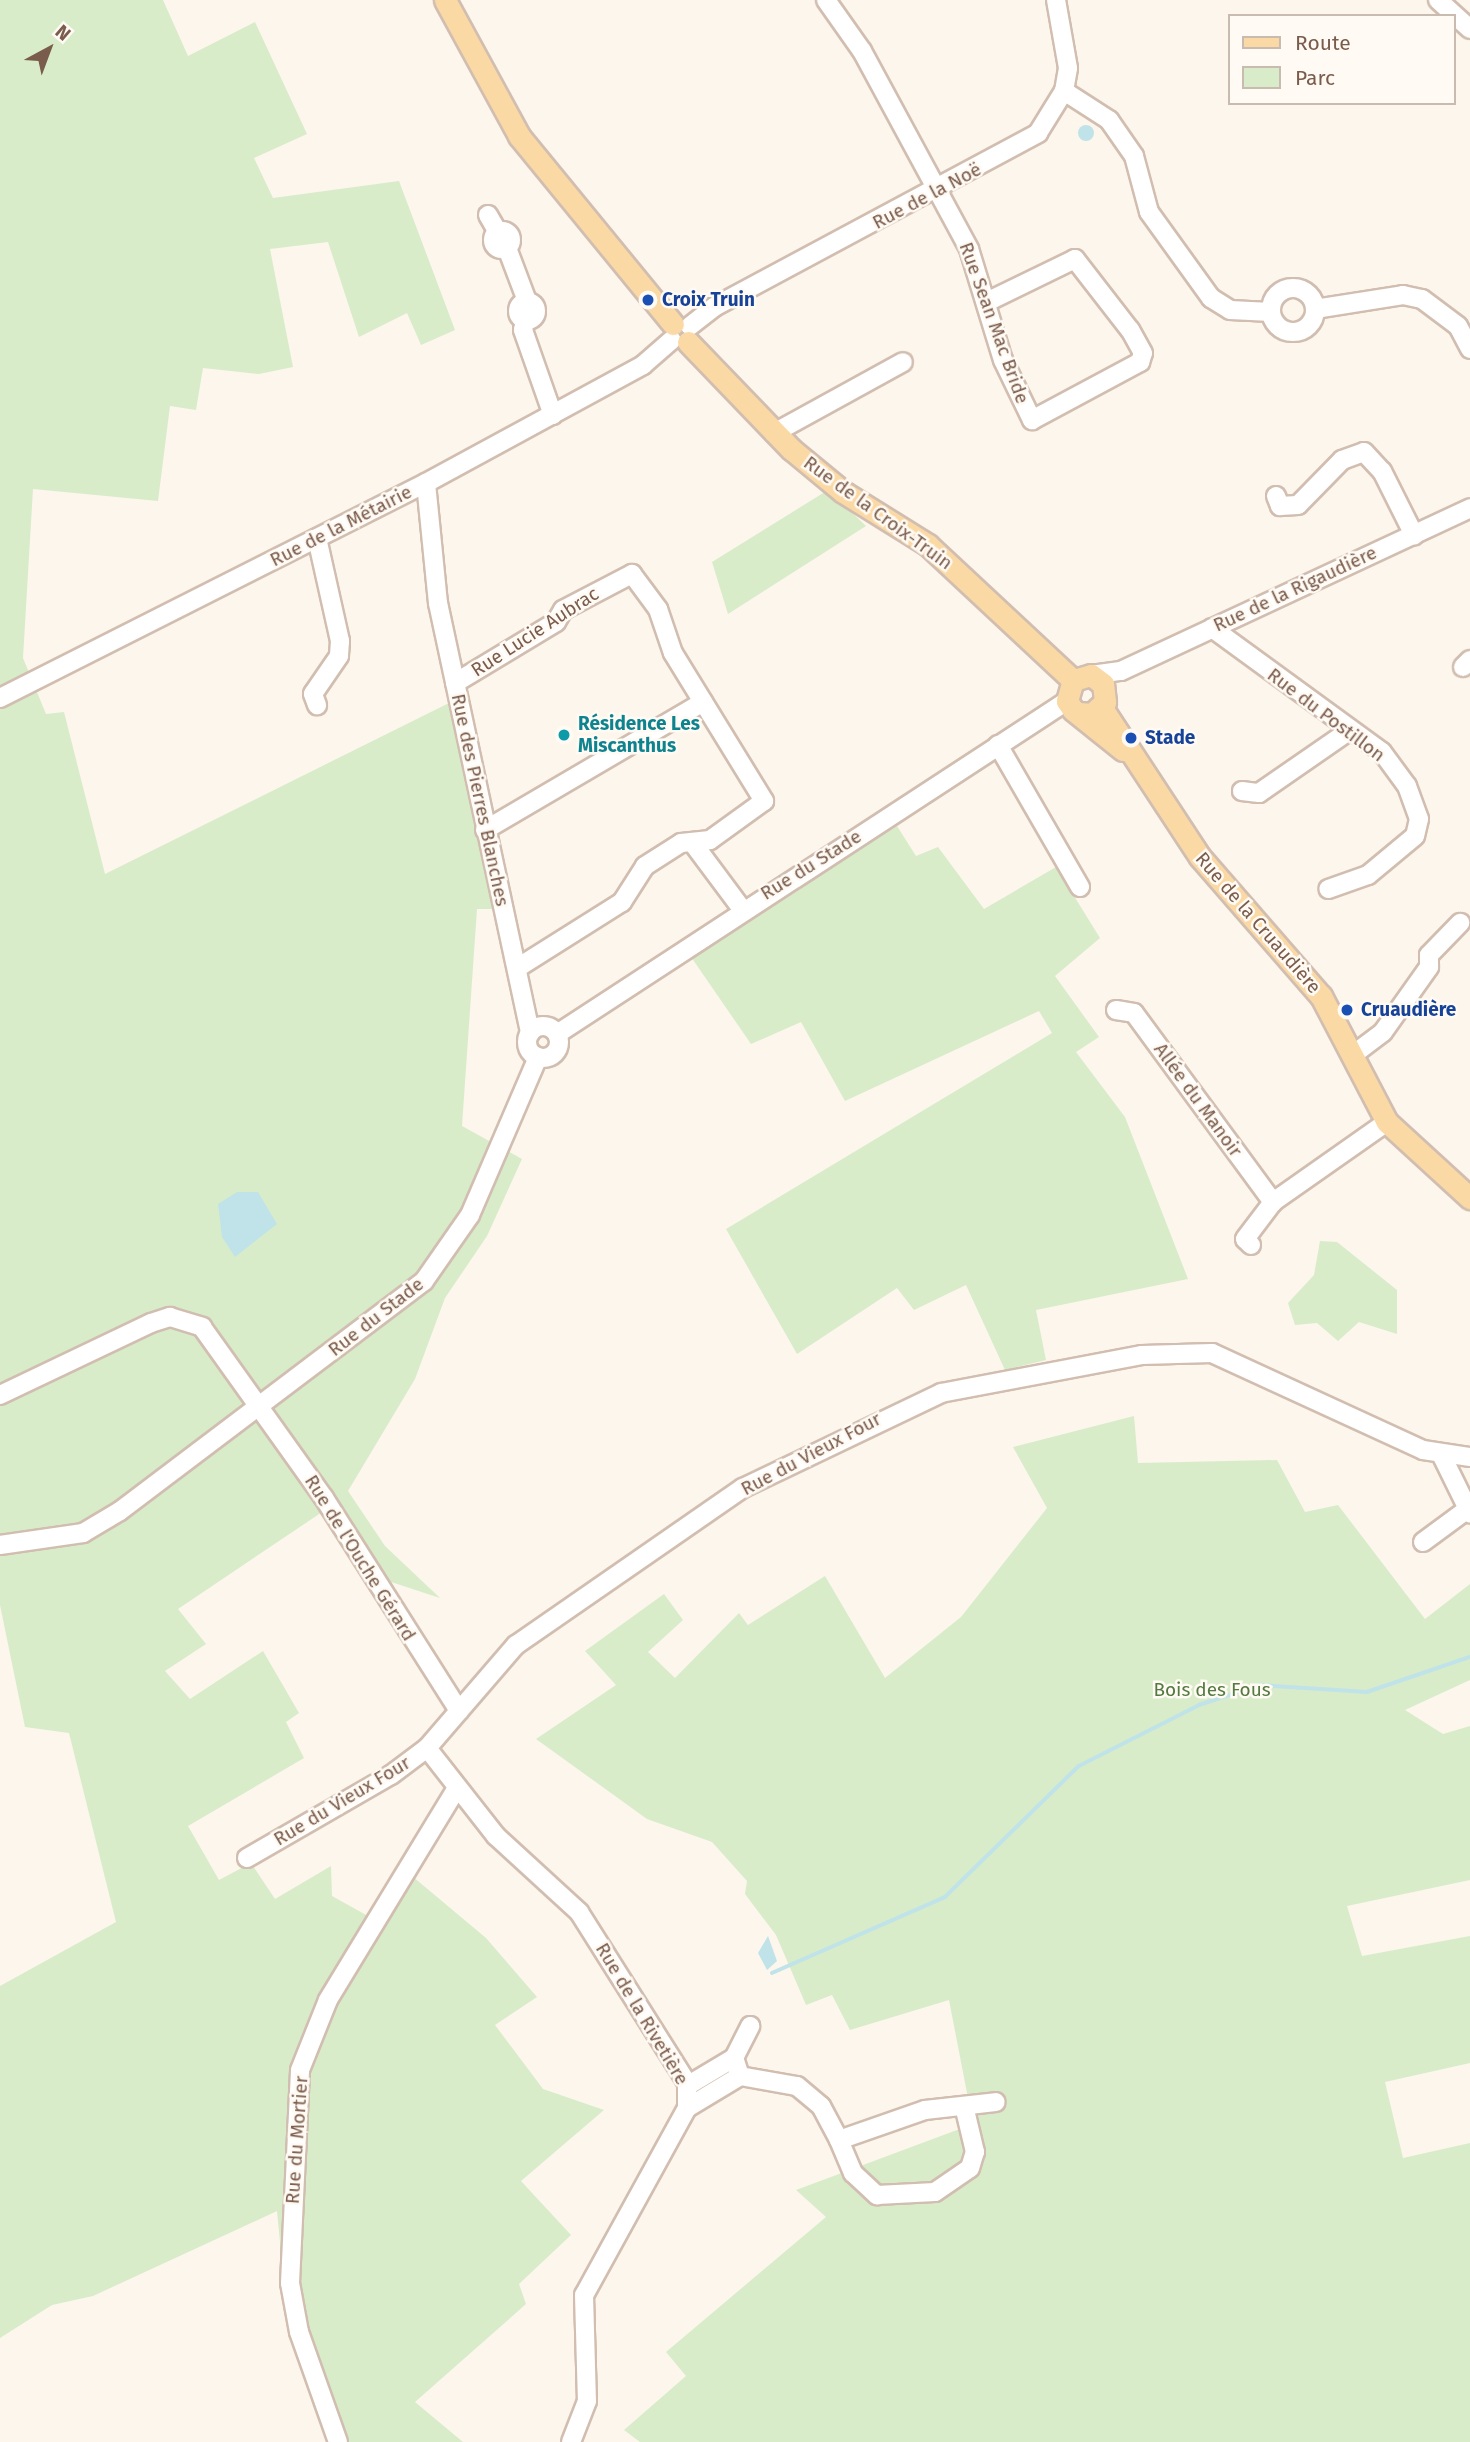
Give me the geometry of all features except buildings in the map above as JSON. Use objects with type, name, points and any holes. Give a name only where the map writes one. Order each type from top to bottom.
[{"type":"main road","name":"Rue de la Croix-Truin","points":[[445,0],[519,136],[681,333],[774,433],[843,492],[936,552],[1086,695]]},
{"type":"main road","name":"Rue de la Cruaudière","points":[[1086,695],[1200,857],[1321,996],[1354,1054],[1387,1122],[1470,1198]]},
{"type":"street","name":"Rue Sean Mac Bride","points":[[826,0],[862,51],[969,248],[988,302],[1003,359],[1032,420],[1140,362],[1143,353],[1130,330],[1075,259],[988,302]]},
{"type":"street","points":[[1056,0],[1068,68],[1064,91],[1109,120],[1134,156],[1149,212],[1211,298],[1230,310],[1271,312]]},
{"type":"street","points":[[1438,0],[1453,14]]},
{"type":"street","points":[[1456,16],[1470,29]]},
{"type":"street","name":"Rue de la Noë","points":[[681,333],[714,307],[938,191],[1028,141],[1064,91]]},
{"type":"street","points":[[488,215],[498,232],[493,245],[507,248],[527,301],[518,308],[525,320],[523,330],[553,415]]},
{"type":"street","points":[[1291,288],[1310,295],[1315,309],[1311,323],[1299,332],[1278,326],[1271,312],[1274,299],[1291,288]]},
{"type":"street","points":[[1315,309],[1403,295],[1422,299],[1458,326],[1470,349]]},
{"type":"street","name":"Rue de la Métairie","points":[[0,698],[426,483],[553,415],[643,365],[681,333]]},
{"type":"street","points":[[774,433],[903,362]]},
{"type":"street","points":[[1276,496],[1280,506],[1298,505],[1342,460],[1363,452],[1382,471],[1414,534]]},
{"type":"street","name":"Rue des Pierres Blanches","points":[[426,483],[438,603],[530,1033]]},
{"type":"street","name":"Rue de la Rigaudière","points":[[1086,695],[1121,671],[1470,508]]},
{"type":"street","points":[[317,538],[340,640],[339,656],[313,694],[317,705]]},
{"type":"street","name":"Rue Lucie Aubrac","points":[[455,684],[556,622],[563,610],[632,574],[658,609],[673,653],[764,801],[710,840],[692,842],[645,866],[622,902],[517,968]]},
{"type":"street","name":"Rue du Postillon","points":[[1212,628],[1382,752],[1407,786],[1419,819],[1415,836],[1368,875],[1328,889]]},
{"type":"street","name":"Rue du Stade","points":[[557,1034],[741,909],[998,745],[1086,695]]},
{"type":"street","points":[[485,830],[703,702]]},
{"type":"street","points":[[1242,791],[1259,793],[1350,730]]},
{"type":"street","points":[[998,745],[1080,887]]},
{"type":"street","points":[[692,842],[741,909]]},
{"type":"street","points":[[1354,1054],[1383,1032],[1429,967],[1429,956],[1460,923]]},
{"type":"street","name":"Allée du Manoir","points":[[1116,1010],[1134,1013],[1273,1202]]},
{"type":"street","points":[[544,1027],[557,1034],[555,1053],[538,1057],[528,1047],[530,1033],[544,1027]]},
{"type":"street","name":"Rue du Stade","points":[[0,1545],[83,1533],[261,1405],[414,1290],[445,1256],[470,1214],[538,1057]]},
{"type":"street","points":[[1251,1245],[1245,1239],[1273,1202],[1387,1122]]},
{"type":"street","name":"Rue de l'Ouche Gérard","points":[[0,1395],[170,1317],[202,1327],[216,1340],[261,1405],[459,1711]]},
{"type":"street","name":"Rue du Vieux Four","points":[[247,1858],[427,1748],[516,1645],[743,1488],[941,1393],[1142,1355],[1212,1353],[1442,1456],[1470,1457]]},
{"type":"street","points":[[1423,1542],[1469,1511],[1442,1456]]},
{"type":"street","name":"Rue de la Rivetière","points":[[427,1748],[496,1836],[579,1912],[687,2086],[687,2108],[584,2295],[587,2401],[571,2442]]},
{"type":"street","name":"Rue du Mortier","points":[[338,2442],[299,2332],[290,2283],[300,2070],[328,2000],[457,1788]]},
{"type":"street","points":[[687,2086],[734,2058],[750,2026]]},
{"type":"street","points":[[734,2058],[740,2076]]},
{"type":"street","points":[[687,2108],[740,2076],[812,2095],[839,2140],[853,2173],[877,2195],[935,2192],[970,2168],[975,2152],[964,2106]]},
{"type":"street","points":[[839,2140],[925,2110],[996,2102]]},
{"type":"green space","points":[[0,0],[163,0],[188,56],[255,22],[307,134],[254,158],[273,198],[399,181],[455,330],[421,345],[407,313],[359,337],[328,242],[270,249],[293,367],[259,374],[203,368],[196,410],[170,406],[158,501],[33,489],[23,658],[46,714],[64,712],[105,874],[449,703],[496,909],[477,909],[462,1126],[522,1159],[487,1236],[445,1298],[415,1379],[348,1491],[385,1546],[440,1598],[385,1580],[337,1502],[178,1609],[206,1644],[165,1671],[190,1699],[263,1651],[299,1713],[286,1722],[304,1758],[188,1826],[219,1880],[251,1863],[275,1899],[331,1866],[332,1896],[386,1926],[412,1876],[486,1938],[537,1997],[495,2025],[543,2089],[604,2110],[521,2181],[571,2235],[519,2284],[526,2304],[415,2402],[463,2442],[327,2442],[289,2335],[277,2211],[93,2296],[52,2305],[0,2338],[0,1986],[116,1922],[69,1733],[25,1727],[0,1605]]},
{"type":"green space","points":[[828,490],[866,526],[728,614],[712,562]]},
{"type":"green space","points":[[897,826],[916,856],[938,847],[984,909],[1056,867],[1100,938],[1055,976],[1099,1037],[1076,1052],[1125,1117],[1188,1279],[1036,1310],[1046,1360],[1005,1370],[966,1285],[914,1310],[897,1288],[797,1354],[726,1229],[1052,1033],[1039,1011],[845,1101],[801,1022],[751,1044],[689,954]]},
{"type":"green space","points":[[1320,1241],[1337,1242],[1397,1290],[1397,1334],[1359,1322],[1338,1341],[1317,1323],[1295,1325],[1288,1303],[1314,1275]]},
{"type":"green space","name":"Bois des Fous","points":[[1134,1416],[1138,1463],[1277,1460],[1305,1512],[1338,1505],[1425,1619],[1470,1584],[1470,1680],[1405,1710],[1443,1734],[1470,1726],[1470,1880],[1347,1906],[1362,1956],[1470,1936],[1470,2063],[1385,2082],[1403,2158],[1470,2143],[1470,2442],[640,2442],[624,2430],[686,2376],[666,2352],[826,2217],[796,2190],[973,2124],[949,2000],[850,2030],[832,1995],[806,2005],[776,1935],[745,1894],[747,1881],[712,1842],[647,1819],[536,1739],[616,1685],[585,1651],[664,1594],[683,1620],[648,1652],[675,1678],[739,1613],[748,1625],[825,1576],[885,1678],[961,1617],[1047,1508],[1013,1447]]},
{"type":"water","points":[[1083,125],[1089,125],[1094,133],[1092,139],[1083,141],[1078,136],[1078,130]]},
{"type":"water","points":[[237,1192],[258,1192],[277,1224],[235,1257],[222,1237],[218,1204]]},
{"type":"water","points":[[768,1936],[777,1961],[767,1970],[758,1953]]},
{"type":"waterway","points":[[772,1973],[945,1897],[1079,1766],[1199,1705],[1260,1685],[1367,1692],[1470,1657]]},
{"type":"place","name":"Croix Truin","points":[[648,300]]},
{"type":"place","name":"Résidence Les Miscanthus","points":[[564,735]]},
{"type":"place","name":"Stade","points":[[1131,738]]},
{"type":"place","name":"Cruaudière","points":[[1347,1010]]}]
